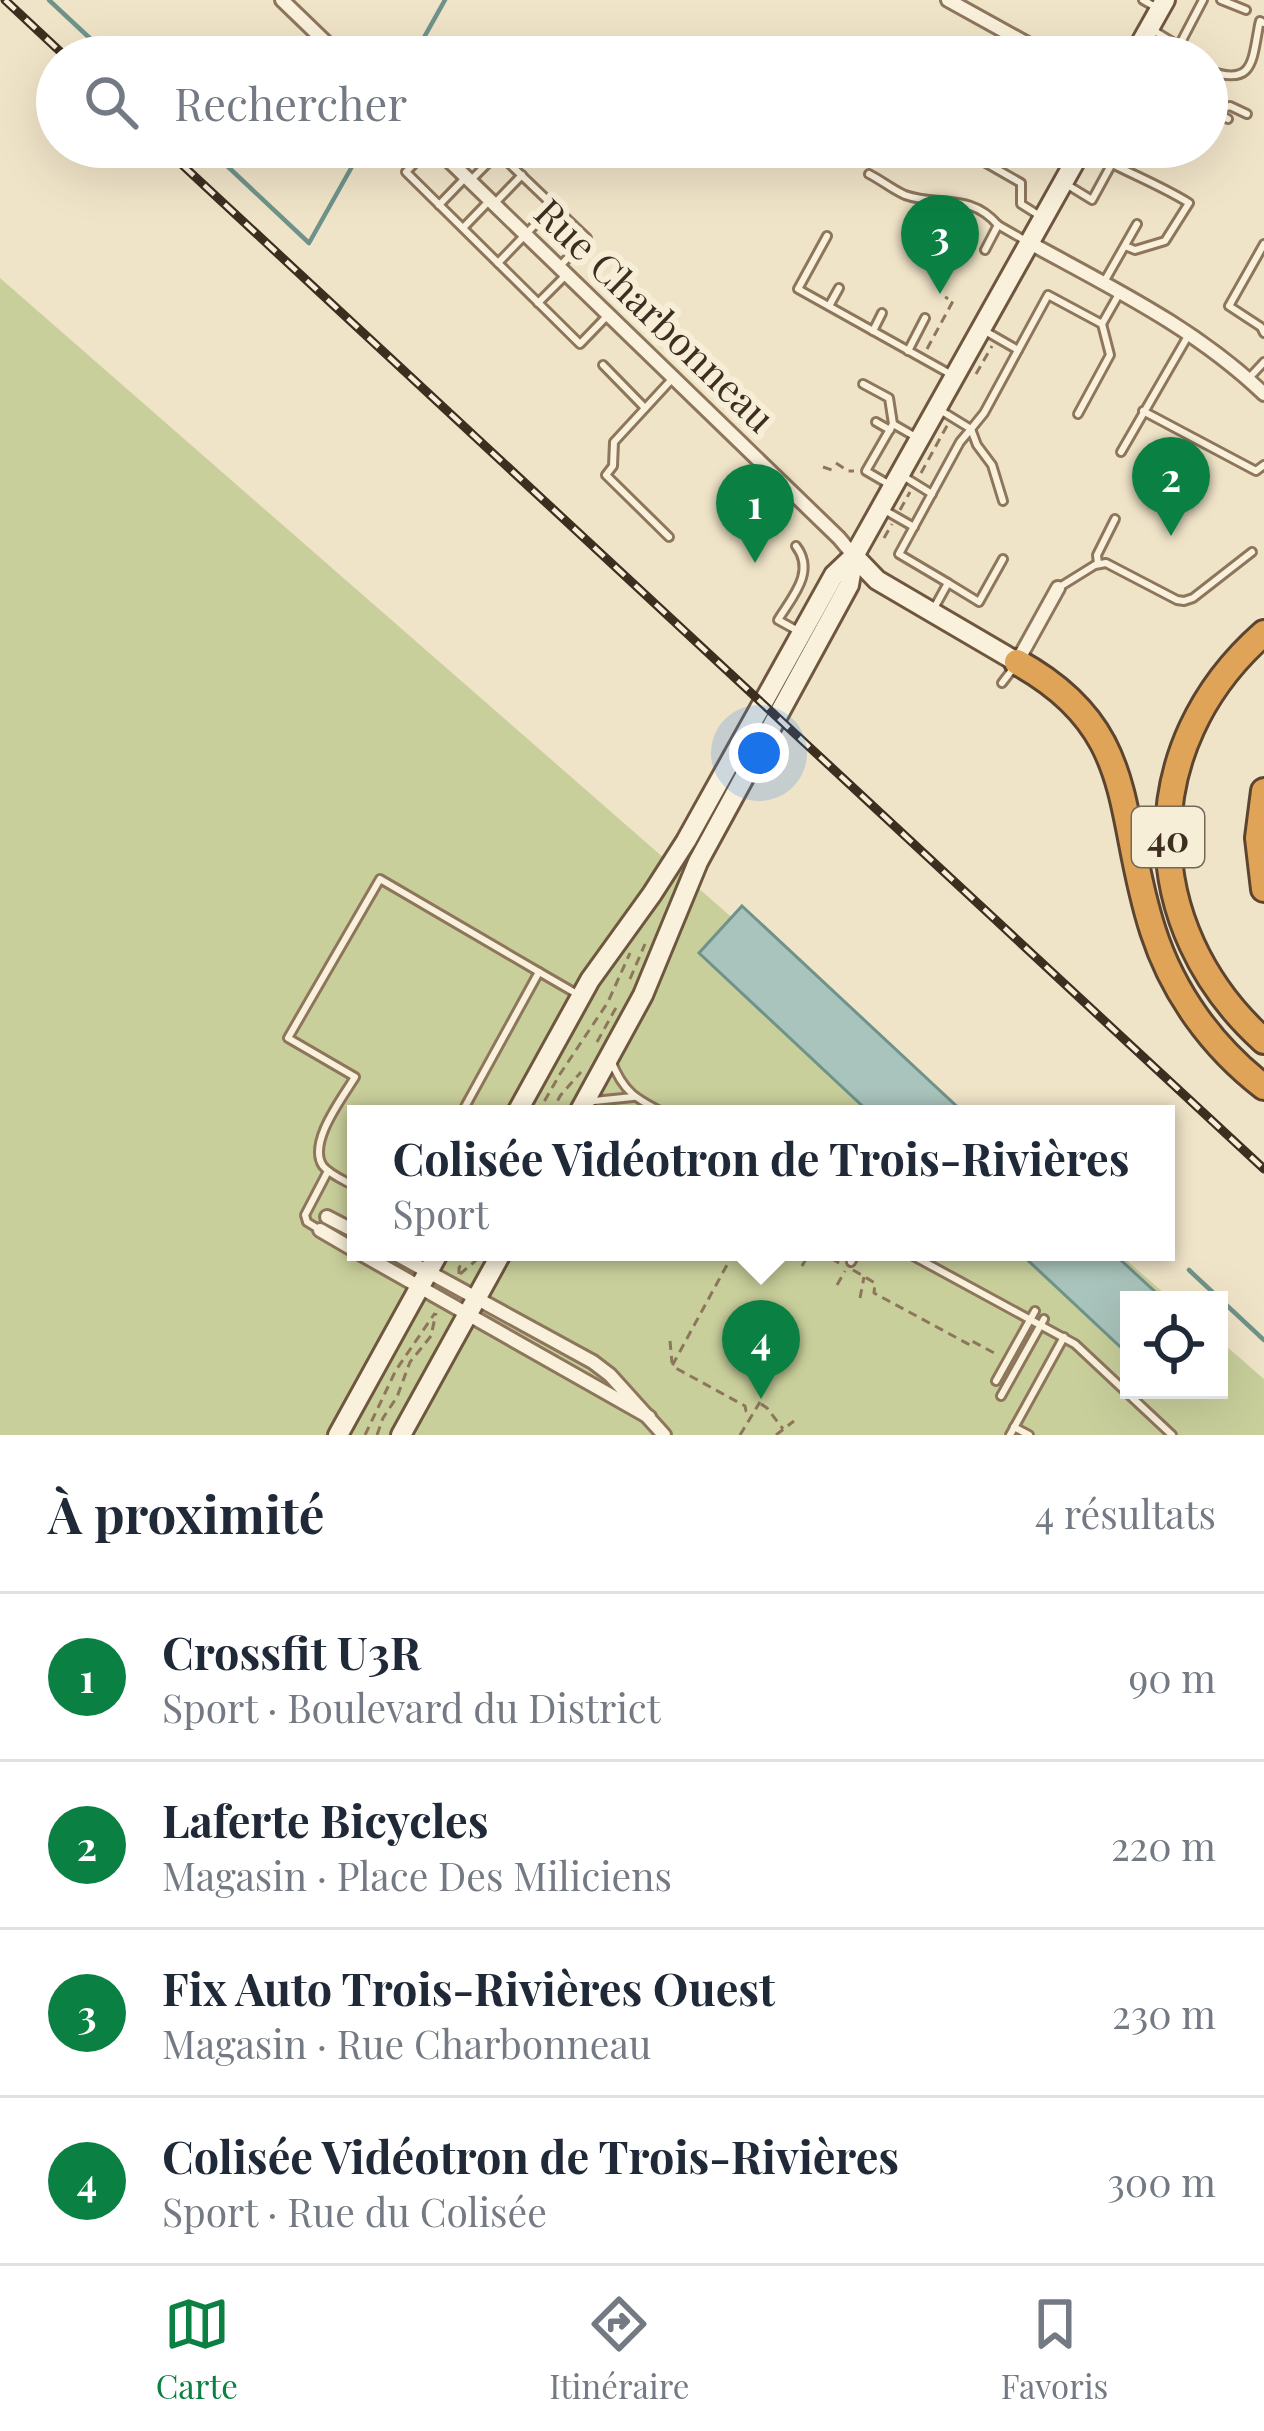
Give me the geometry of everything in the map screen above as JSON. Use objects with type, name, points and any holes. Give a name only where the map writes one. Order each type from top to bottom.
[{"type":"highway","name":"40","points":[[1264,633],[1228,669],[1193,722],[1173,782],[1168,836],[1176,904],[1196,957],[1226,1003],[1264,1041]]},
{"type":"highway","points":[[1017,662],[1064,691],[1096,730],[1118,780],[1143,896],[1173,980],[1210,1036],[1264,1087]]},
{"type":"highway","points":[[1264,791],[1258,838],[1264,889]]},
{"type":"street","points":[[282,0],[319,36]]},
{"type":"street","points":[[948,0],[1002,36]]},
{"type":"street","name":"Rue Charbonneau","points":[[456,168],[854,556]]},
{"type":"street","points":[[521,1105],[580,996],[674,861],[837,571],[854,556],[881,508],[906,486],[920,439],[1071,168]]},
{"type":"street","points":[[1030,243],[1190,333],[1264,394]]},
{"type":"street","points":[[854,556],[872,576],[1017,662],[1058,588]]},
{"type":"street","points":[[582,1105],[603,1051],[643,995],[698,862],[851,580],[854,556]]},
{"type":"street","points":[[327,1217],[347,1227]]},
{"type":"street","points":[[320,1230],[347,1245]]},
{"type":"street","points":[[381,1261],[424,1279],[459,1278],[477,1298],[602,1368],[664,1435]]},
{"type":"street","points":[[403,1261],[424,1279],[440,1306],[467,1316],[649,1417]]},
{"type":"street","points":[[338,1435],[434,1261]]},
{"type":"street","points":[[401,1435],[497,1261]]},
{"type":"lane","points":[[1184,36],[1203,0]]},
{"type":"lane","points":[[1221,0],[1246,10]]},
{"type":"lane","points":[[1154,10],[1172,36]]},
{"type":"lane","points":[[1228,77],[1243,74],[1254,58],[1259,26],[1264,23]]},
{"type":"lane","points":[[1228,106],[1247,114]]},
{"type":"lane","points":[[411,168],[406,172],[580,344],[609,315]]},
{"type":"lane","points":[[439,205],[478,168]]},
{"type":"lane","points":[[514,168],[587,238],[538,303]]},
{"type":"lane","points":[[995,168],[1022,183],[1021,204],[1044,218]]},
{"type":"lane","points":[[1078,168],[1092,200],[1109,168]]},
{"type":"lane","points":[[1119,168],[1155,182],[1189,203],[1165,241],[1135,250],[1125,246]]},
{"type":"lane","points":[[869,174],[906,196],[962,201],[1030,243]]},
{"type":"lane","points":[[463,228],[522,175]]},
{"type":"lane","points":[[498,263],[553,206]]},
{"type":"lane","points":[[1103,282],[1137,224]]},
{"type":"lane","points":[[985,250],[998,225]]},
{"type":"lane","points":[[827,236],[798,289],[955,377]]},
{"type":"lane","points":[[1264,244],[1229,306],[1264,333]]},
{"type":"lane","points":[[829,306],[838,288]]},
{"type":"lane","points":[[1078,414],[1110,356],[1102,324],[1120,292]]},
{"type":"lane","points":[[1003,559],[979,602],[899,554],[1048,295],[1102,324]]},
{"type":"lane","points":[[873,331],[882,313]]},
{"type":"lane","points":[[908,351],[925,318]]},
{"type":"lane","points":[[981,329],[1018,350]]},
{"type":"lane","points":[[1121,452],[1190,333]]},
{"type":"lane","points":[[1248,379],[1264,362]]},
{"type":"lane","points":[[603,365],[646,408]]},
{"type":"lane","points":[[669,537],[606,475],[613,466],[614,442],[673,378]]},
{"type":"lane","points":[[862,384],[889,398],[890,430],[866,471],[932,494]]},
{"type":"lane","points":[[937,408],[971,429],[992,465],[1003,501]]},
{"type":"lane","points":[[1143,411],[1256,471],[1264,465]]},
{"type":"lane","points":[[874,425],[920,439]]},
{"type":"lane","points":[[860,449],[874,457]]},
{"type":"lane","points":[[881,508],[914,527]]},
{"type":"lane","points":[[1098,564],[1097,555],[1115,519]]},
{"type":"lane","points":[[796,546],[804,557],[804,576],[778,620],[801,633]]},
{"type":"lane","points":[[1058,588],[1098,564],[1109,564],[1184,602],[1252,552]]},
{"type":"lane","points":[[931,613],[948,583]]},
{"type":"lane","points":[[1002,683],[1017,662]]},
{"type":"lane","points":[[347,1182],[320,1160],[319,1143],[355,1077],[288,1038],[380,879],[580,996]]},
{"type":"lane","points":[[466,1105],[539,972]]},
{"type":"lane","points":[[603,1051],[633,1097],[648,1105]]},
{"type":"lane","points":[[589,1105],[607,1098],[633,1097]]},
{"type":"lane","points":[[320,1230],[306,1220],[328,1171]]},
{"type":"lane","points":[[923,1261],[1075,1344],[1172,1435]]},
{"type":"lane","points":[[996,1381],[1035,1311]]},
{"type":"lane","points":[[1001,1396],[1042,1322]]},
{"type":"lane","points":[[1029,1435],[1012,1431],[1064,1337]]},
{"type":"path","points":[[922,358],[953,302],[944,296]]},
{"type":"path","points":[[906,486],[944,432]]},
{"type":"path","points":[[822,476],[824,468],[832,470],[835,463],[848,471]]},
{"type":"path","points":[[884,538],[890,529]]},
{"type":"path","points":[[628,986],[648,940]]},
{"type":"path","points":[[542,1105],[608,1002],[634,946]]},
{"type":"path","points":[[603,1051],[609,1016],[623,997]]},
{"type":"path","points":[[556,1105],[584,1067]]},
{"type":"path","points":[[459,1278],[463,1261]]},
{"type":"path","points":[[459,1278],[474,1261]]},
{"type":"path","points":[[672,1366],[729,1261]]},
{"type":"path","points":[[802,1266],[805,1261]]},
{"type":"path","points":[[842,1261],[875,1283],[874,1293],[970,1345]]},
{"type":"path","points":[[837,1285],[849,1264]]},
{"type":"path","points":[[860,1298],[864,1277]]},
{"type":"path","points":[[878,1295],[883,1287]]},
{"type":"path","points":[[890,1315],[896,1304]]},
{"type":"path","points":[[365,1435],[399,1365],[440,1306]]},
{"type":"path","points":[[377,1435],[410,1362],[431,1336],[440,1306]]},
{"type":"path","points":[[670,1341],[672,1366]]},
{"type":"path","points":[[964,1356],[972,1341],[999,1356],[994,1362]]},
{"type":"path","points":[[672,1366],[752,1415]]},
{"type":"path","points":[[736,1402],[742,1393]]},
{"type":"path","points":[[740,1435],[759,1403],[783,1429]]},
{"type":"path","points":[[776,1435],[794,1421]]},
{"type":"green space","points":[[0,278],[947,1105],[347,1105],[347,1261],[1127,1261],[1162,1291],[1120,1291],[1120,1399],[1228,1399],[1228,1348],[1264,1379],[1264,1435],[0,1435]]},
{"type":"water","points":[[742,906],[955,1105],[861,1105],[699,953]]},
{"type":"water","points":[[1029,1261],[1122,1261],[1154,1291],[1120,1291],[1120,1347]]},
{"type":"waterway","points":[[49,0],[88,36]]},
{"type":"waterway","points":[[425,36],[445,0]]},
{"type":"waterway","points":[[229,168],[309,243],[351,168]]},
{"type":"waterway","points":[[1189,1270],[1264,1340]]},
{"type":"railway","points":[[5,0],[44,36]]},
{"type":"railway","points":[[186,168],[1264,1169]]},
{"type":"place","name":"Fix Auto Trois-Rivières Ouest","points":[[940,294]]},
{"type":"place","name":"Laferte Bicycles","points":[[1171,536]]},
{"type":"place","name":"Crossfit U3R","points":[[755,563]]},
{"type":"place","name":"Colisée Vidéotron de Trois-Rivières","points":[[761,1399]]}]
